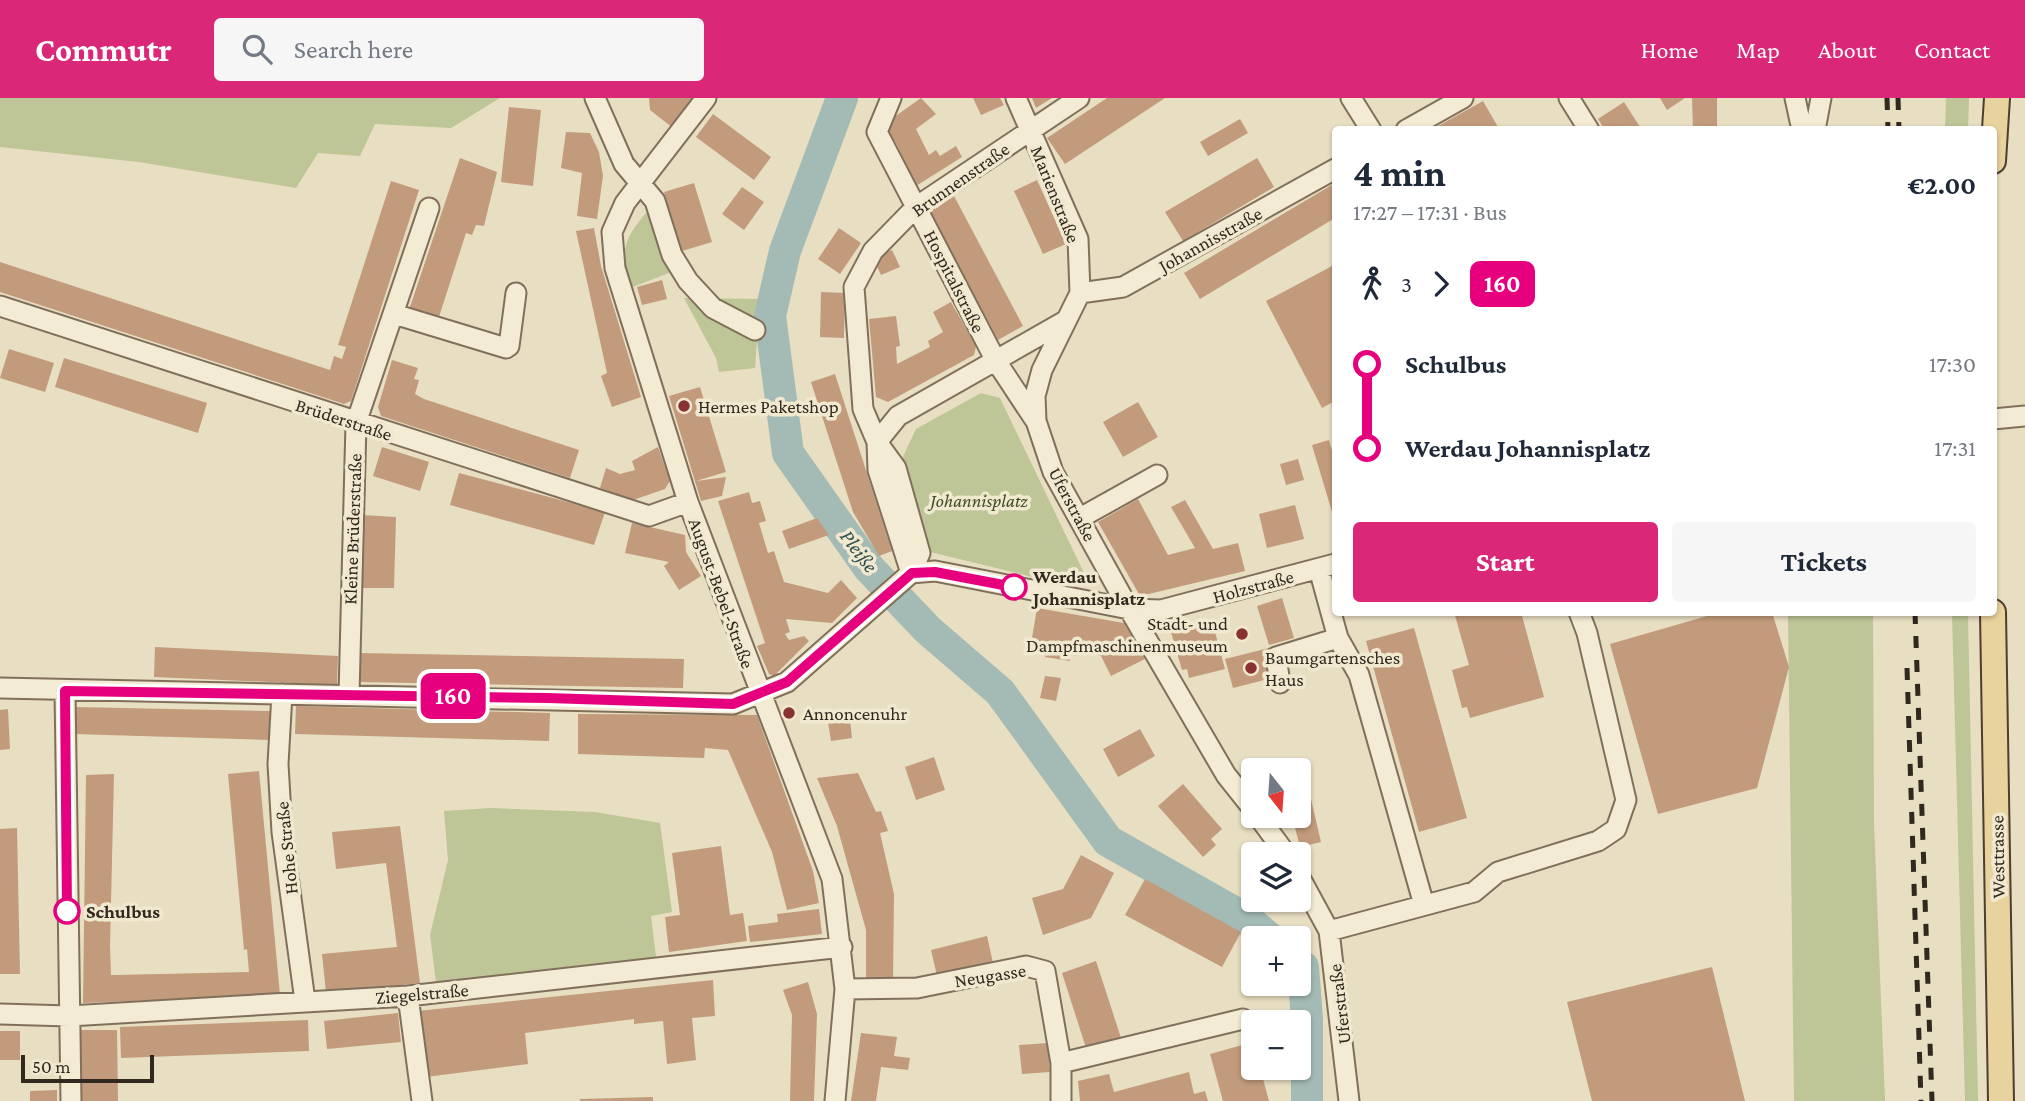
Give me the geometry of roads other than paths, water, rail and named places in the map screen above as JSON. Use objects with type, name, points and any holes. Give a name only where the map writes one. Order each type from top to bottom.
[{"type":"main road","points":[[1997,135],[2002,103]]},
{"type":"main road","name":"Westtrasse","points":[[1993,616],[2001,1101]]},
{"type":"street","points":[[595,98],[624,164],[638,184],[655,201],[672,256],[688,281],[713,308],[755,330]]},
{"type":"street","name":"August-Bebel-Straße","points":[[706,98],[638,184],[612,232],[615,268],[688,502],[705,540],[760,695],[806,805],[832,879],[845,989],[835,1101]]},
{"type":"street","name":"Hospitalstraße","points":[[891,98],[877,132],[996,361],[1036,421]]},
{"type":"street","name":"Marienstraße","points":[[1016,98],[1078,239],[1080,293]]},
{"type":"street","name":"Brunnenstraße","points":[[877,442],[863,410],[854,287],[873,251],[916,207],[1079,98]]},
{"type":"street","points":[[1351,98],[1368,126]]},
{"type":"street","points":[[1413,126],[1463,98]]},
{"type":"street","points":[[1569,98],[1586,126]]},
{"type":"street","points":[[1795,98],[1801,126]]},
{"type":"street","points":[[1816,126],[1821,98]]},
{"type":"street","name":"Johannisstraße","points":[[1080,293],[1123,287],[1332,171]]},
{"type":"street","name":"Kleine Brüderstraße","points":[[349,695],[356,423],[429,208]]},
{"type":"street","points":[[394,314],[506,348],[516,293]]},
{"type":"street","name":"Uferstraße","points":[[1080,293],[1042,370],[1035,396],[1036,421],[1053,471],[1129,609],[1226,775],[1241,794]]},
{"type":"street","name":"Brüderstraße","points":[[0,306],[649,516],[688,502]]},
{"type":"street","points":[[908,576],[878,470],[877,442],[898,416],[1065,321]]},
{"type":"street","points":[[1997,419],[2022,417]]},
{"type":"street","points":[[1080,518],[1157,475]]},
{"type":"street","points":[[1327,567],[1332,599]]},
{"type":"street","name":"Holzstraße","points":[[1129,609],[1161,610],[1327,567]]},
{"type":"street","points":[[0,688],[733,704],[787,682],[908,576],[935,572],[1129,609]]},
{"type":"street","points":[[1335,616],[1338,638],[1359,675],[1424,905]]},
{"type":"street","points":[[1329,931],[1474,892],[1498,872],[1598,841],[1616,829],[1626,800],[1587,633],[1581,616]]},
{"type":"street","points":[[1280,683],[1276,657],[1338,638]]},
{"type":"street","points":[[65,691],[71,1101]]},
{"type":"street","name":"Hohe Straße","points":[[282,694],[278,764],[282,832],[305,1001]]},
{"type":"street","name":"Uferstraße","points":[[1311,898],[1329,931],[1349,1101]]},
{"type":"street","name":"Ziegelstraße","points":[[0,1014],[69,1016],[408,996],[842,947]]},
{"type":"street","name":"Neugasse","points":[[845,989],[917,988],[1026,966],[1045,971],[1062,1063],[1061,1101]]},
{"type":"street","points":[[408,996],[422,1101]]},
{"type":"street","points":[[1062,1063],[1241,1019]]},
{"type":"waterway","name":"Pleiße","points":[[842,98],[785,251],[770,316],[788,453],[869,568],[928,630],[1000,692],[1108,841],[1255,926]]},
{"type":"waterway","name":"Pleiße","points":[[1305,996],[1307,1101]]},
{"type":"railway","points":[[1887,98],[1888,126]]},
{"type":"railway","points":[[1898,98],[1899,126]]},
{"type":"railway","points":[[1915,616],[1932,1101]]},
{"type":"railway","points":[[1907,668],[1921,1101]]},
{"type":"place","name":"Hermes Paketshop","points":[[684,406]]},
{"type":"place","name":"Werdau Johannisplatz","points":[[1014,587]]},
{"type":"place","name":"Stadt- und Dampfmaschinenmuseum","points":[[1242,634]]},
{"type":"place","name":"Baumgartensches Haus","points":[[1251,668]]},
{"type":"place","name":"Annoncenuhr","points":[[789,713]]},
{"type":"place","name":"Schulbus","points":[[67,911]]},
{"type":"park label","name":"Johannisplatz","points":[[979,500]]}]
